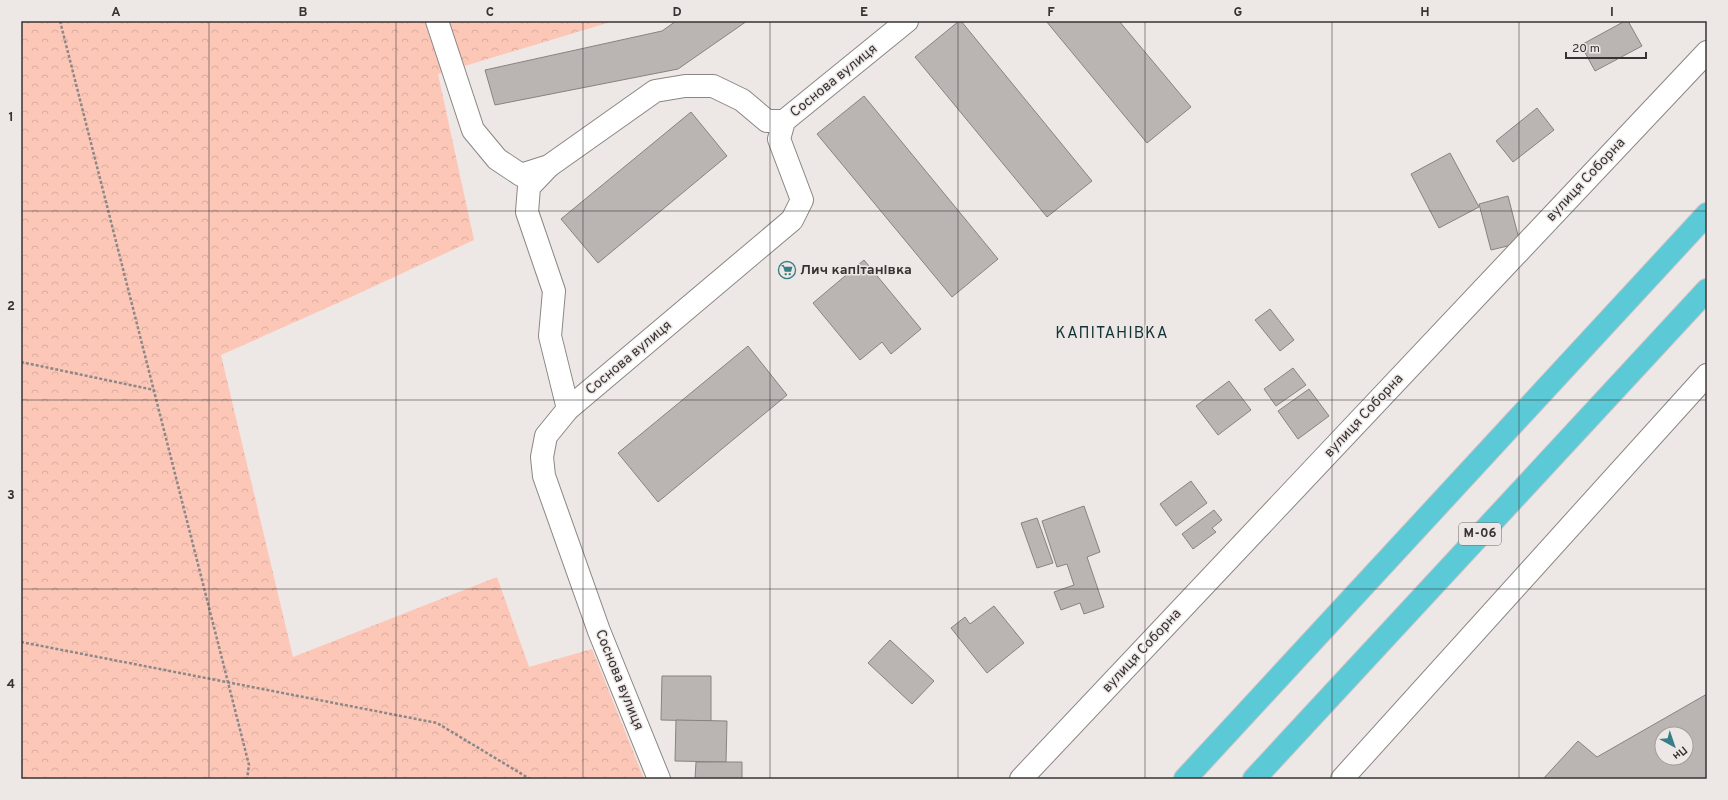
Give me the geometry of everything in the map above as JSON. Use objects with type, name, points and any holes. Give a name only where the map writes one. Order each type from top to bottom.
[{"type":"highway","points":[[1185,779],[1707,214]]},
{"type":"highway","name":"М-06","points":[[1254,779],[1707,290]]},
{"type":"street","points":[[437,21],[473,130],[497,159],[521,175],[549,166]]},
{"type":"street","name":"Соснова вулиця","points":[[659,779],[599,631],[544,476],[542,457],[546,436],[568,409],[792,220],[802,200],[779,139],[784,120],[907,21]]},
{"type":"street","name":"вулиця Соборна","points":[[1021,779],[1707,52]]},
{"type":"street","points":[[568,409],[550,336],[554,291],[527,212],[529,187],[549,166],[655,91],[684,86],[713,86],[742,100],[767,121],[784,120]]},
{"type":"street","points":[[1342,779],[1707,375]]},
{"type":"path","points":[[60,21],[249,764],[247,779]]},
{"type":"path","points":[[21,362],[154,390]]},
{"type":"path","points":[[21,642],[437,723],[530,779]]},
{"type":"green space","points":[[21,21],[614,21],[438,74],[474,240],[221,355],[293,657],[497,577],[529,667],[592,649],[644,779],[21,779]]},
{"type":"building","points":[[676,21],[747,21],[678,69],[495,105],[485,70],[662,31]]},
{"type":"building","points":[[959,21],[961,21],[1092,181],[1047,217],[915,57]]},
{"type":"building","points":[[1046,21],[1119,21],[1191,107],[1147,143]]},
{"type":"building","points":[[1625,21],[1628,21],[1642,46],[1595,71],[1581,45]]},
{"type":"building","points":[[864,96],[998,259],[952,297],[817,134]]},
{"type":"building","points":[[1537,108],[1554,130],[1513,162],[1496,141]]},
{"type":"building","points":[[691,112],[727,156],[598,263],[561,219]]},
{"type":"building","points":[[1450,153],[1479,207],[1439,228],[1411,174]]},
{"type":"building","points":[[1508,196],[1520,243],[1491,250],[1479,204]]},
{"type":"building","points":[[864,260],[921,329],[891,354],[882,342],[860,360],[813,303]]},
{"type":"building","points":[[1270,309],[1294,340],[1280,351],[1255,320]]},
{"type":"building","points":[[748,346],[787,395],[658,502],[618,453]]},
{"type":"building","points":[[1293,368],[1306,385],[1276,406],[1264,389]]},
{"type":"building","points":[[1229,381],[1251,410],[1218,435],[1196,406]]},
{"type":"building","points":[[1309,389],[1329,416],[1298,439],[1278,411]]},
{"type":"building","points":[[1191,481],[1207,503],[1176,526],[1160,504]]},
{"type":"building","points":[[1084,506],[1100,552],[1087,557],[1104,607],[1084,614],[1080,603],[1061,610],[1054,592],[1074,585],[1067,564],[1057,567],[1042,521]]},
{"type":"building","points":[[1214,510],[1222,520],[1212,528],[1216,532],[1193,549],[1182,534]]},
{"type":"building","points":[[1037,518],[1053,563],[1037,568],[1021,523]]},
{"type":"building","points":[[994,606],[1024,643],[987,673],[951,628],[965,617],[970,624]]},
{"type":"building","points":[[890,640],[934,681],[912,704],[868,663]]},
{"type":"building","points":[[662,676],[711,676],[711,721],[661,720]]},
{"type":"building","points":[[1707,694],[1707,779],[1543,779],[1578,741],[1597,757]]},
{"type":"building","points":[[676,720],[727,721],[726,762],[675,761]]},
{"type":"building","points":[[696,762],[742,762],[742,779],[695,779]]},
{"type":"place","name":"Лич капітанівка","points":[[787,270]]},
{"type":"district","name":"КАПІТАНІВКА","points":[[1112,334]]}]
